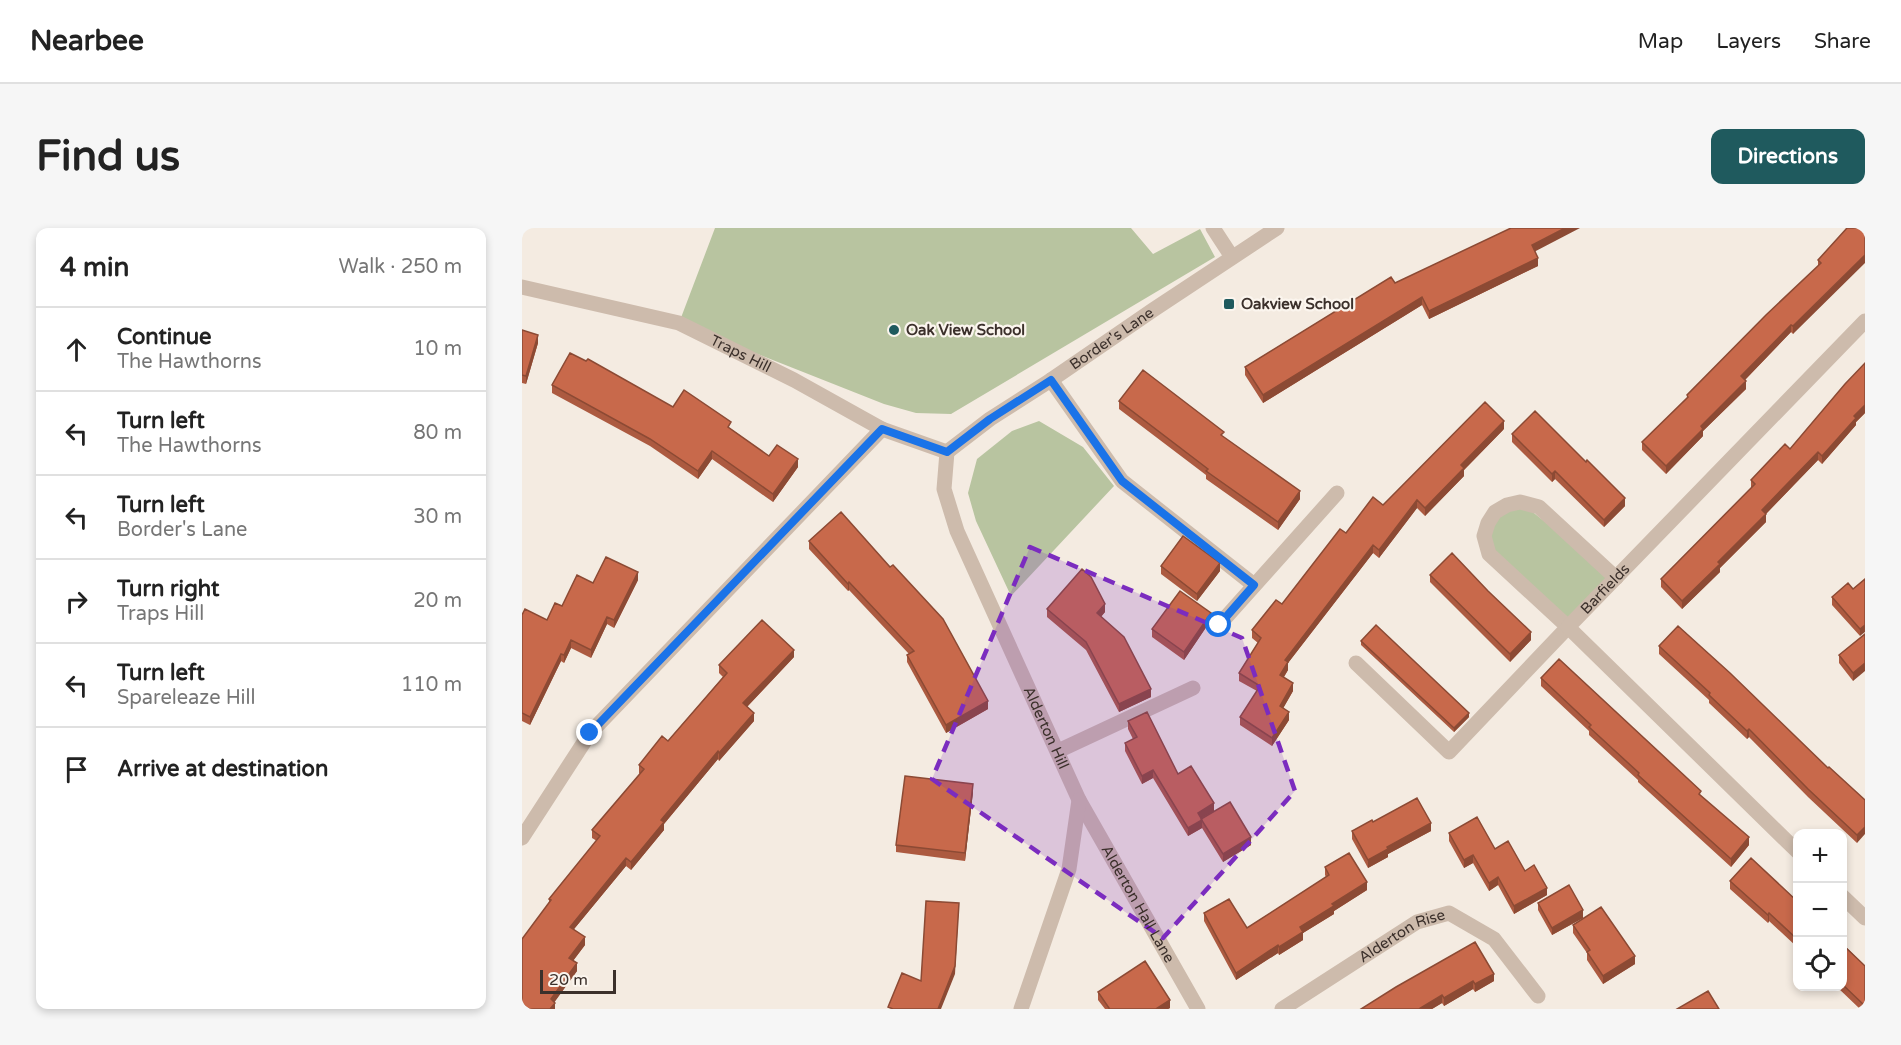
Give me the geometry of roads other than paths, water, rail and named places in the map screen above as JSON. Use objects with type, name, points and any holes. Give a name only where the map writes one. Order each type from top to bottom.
[{"type":"street","points":[[1213,228],[1232,257]]},
{"type":"street","name":"Border's Lane","points":[[947,452],[990,419],[1277,228]]},
{"type":"street","name":"Traps Hill","points":[[522,286],[679,323],[794,380],[882,429],[947,452]]},
{"type":"street","name":"Barfields","points":[[1793,848],[1568,627],[1865,321]]},
{"type":"street","points":[[1051,380],[1122,481],[1254,585]]},
{"type":"street","points":[[522,838],[590,733],[882,429]]},
{"type":"street","name":"Alderton Hill","points":[[947,452],[944,489],[957,531],[1080,800]]},
{"type":"street","points":[[1219,625],[1337,493]]},
{"type":"street","points":[[1356,663],[1449,752],[1568,627],[1489,554],[1484,536],[1495,512],[1520,502],[1539,507],[1616,578]]},
{"type":"street","points":[[1058,751],[1192,688]]},
{"type":"street","points":[[1021,1009],[1069,869],[1080,800]]},
{"type":"street","name":"Alderton Hall Lane","points":[[1080,800],[1198,1009]]},
{"type":"street","points":[[1847,901],[1865,918]]},
{"type":"street","name":"Alderton Rise","points":[[1282,1009],[1417,922],[1449,913],[1494,939],[1538,996]]},
{"type":"place","name":"Oakview School","points":[[1229,304]]},
{"type":"place","name":"Oak View School","points":[[894,330]]}]
